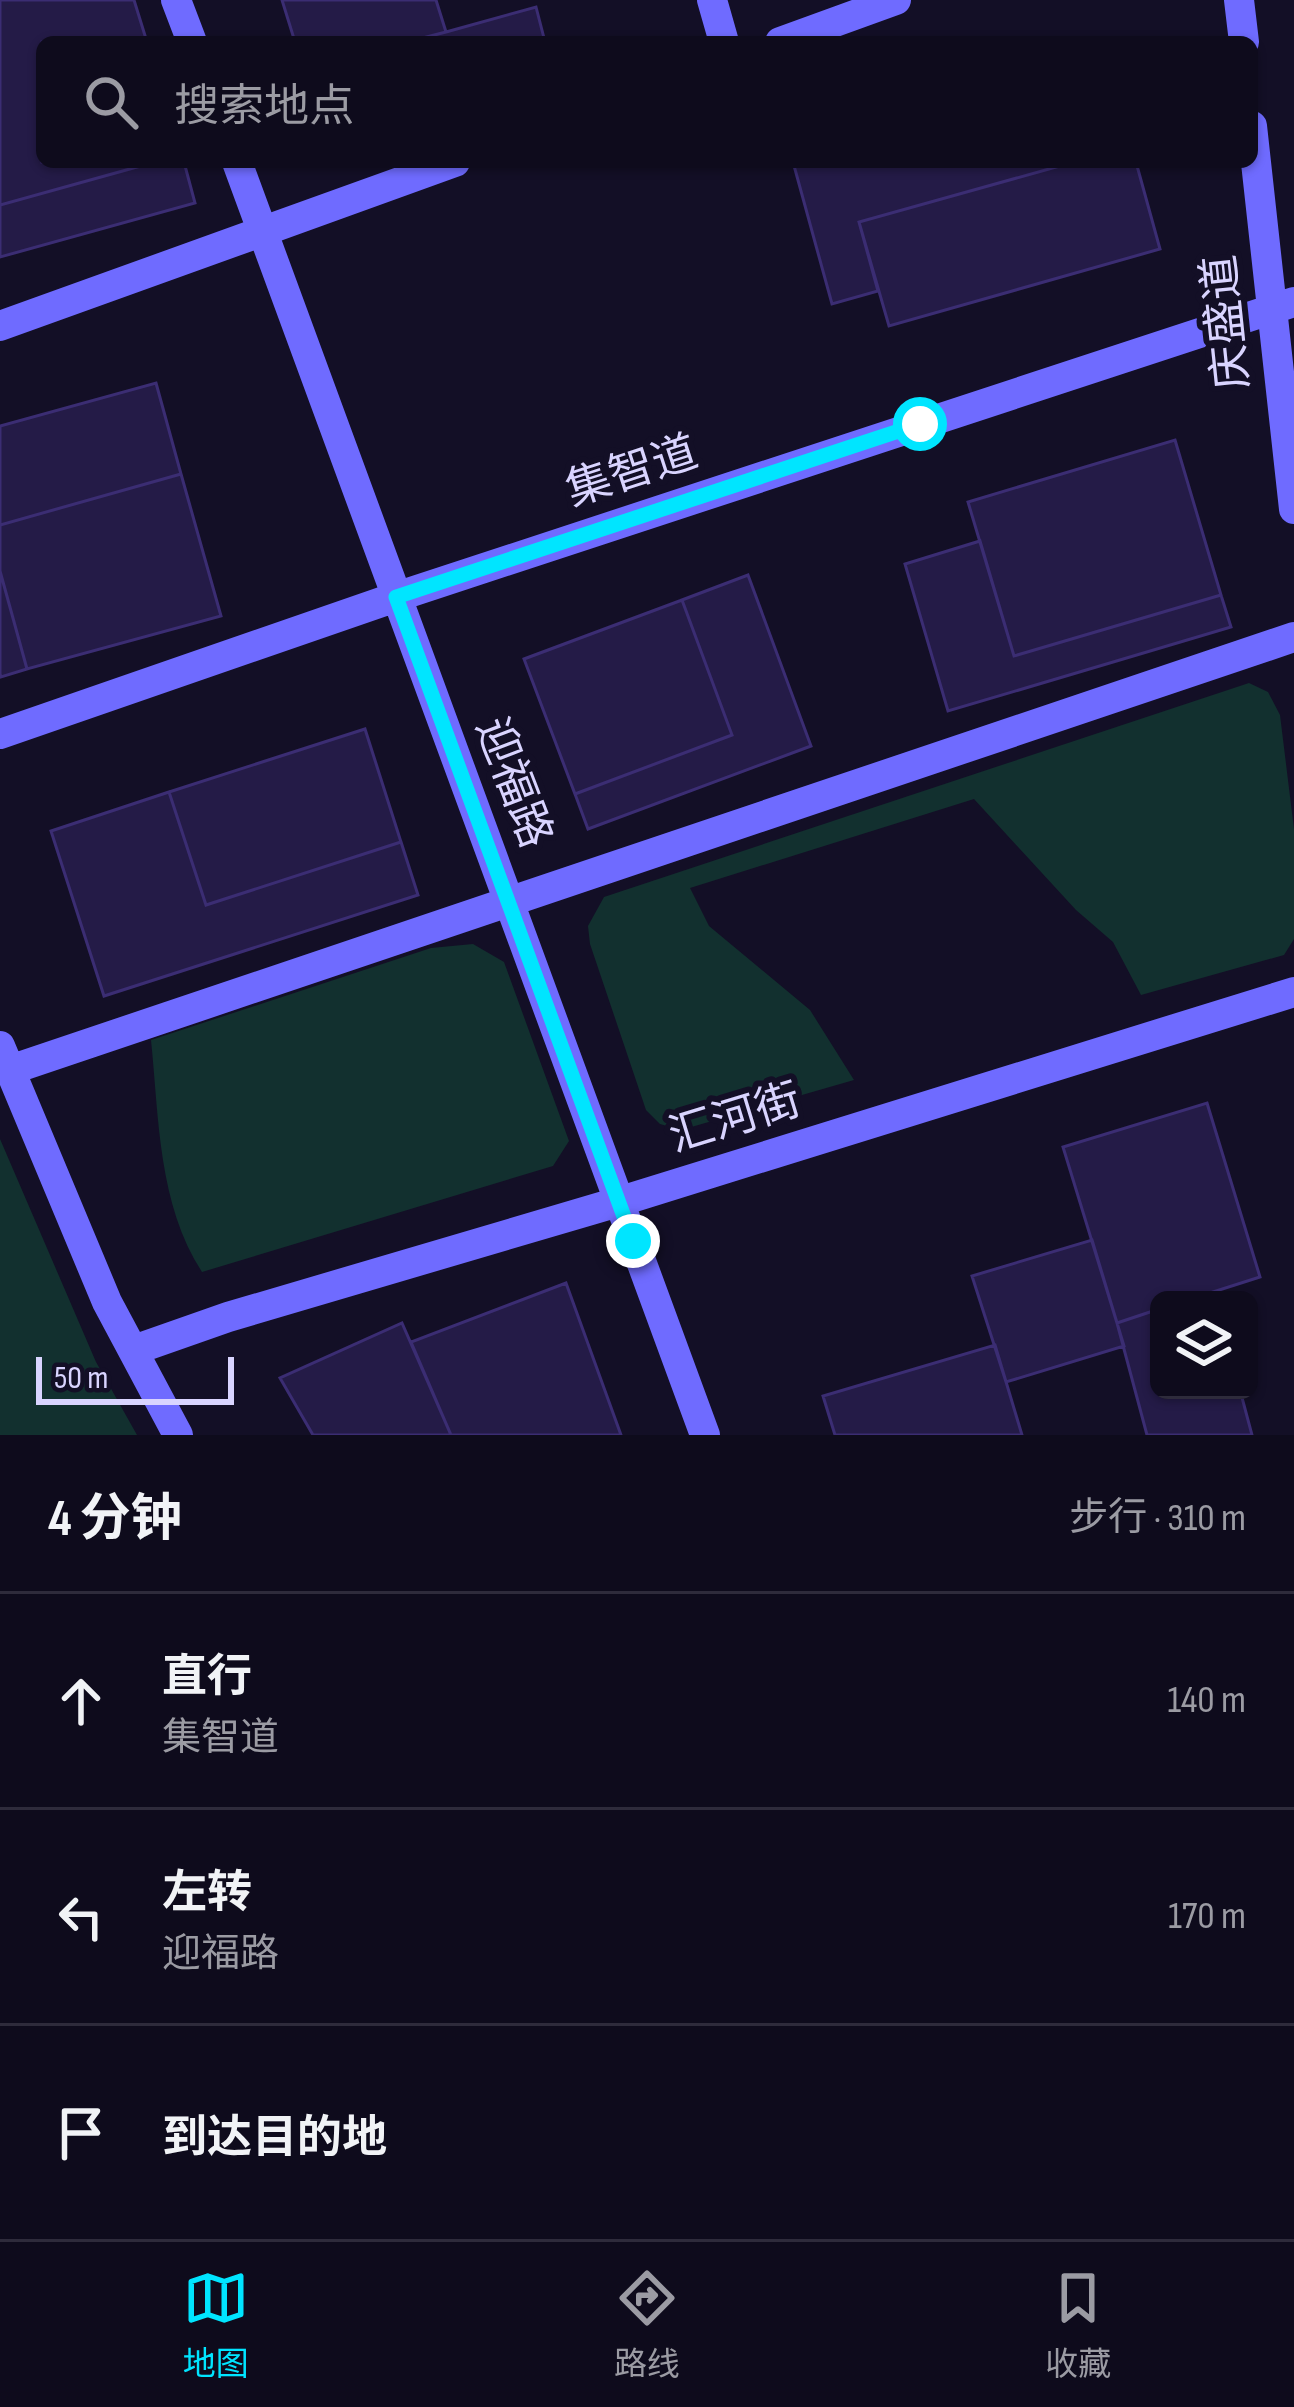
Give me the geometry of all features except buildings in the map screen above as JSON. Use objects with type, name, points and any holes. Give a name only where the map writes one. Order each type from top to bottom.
[{"type":"street","points":[[176,0],[190,36]]},
{"type":"street","points":[[712,0],[722,36]]},
{"type":"street","points":[[797,36],[896,0]]},
{"type":"street","points":[[1240,0],[1243,36]]},
{"type":"street","name":"庆盛道","points":[[1258,162],[1282,306],[1294,509]]},
{"type":"street","name":"迎福路","points":[[239,168],[705,1435]]},
{"type":"street","points":[[0,326],[439,168]]},
{"type":"street","name":"集智道","points":[[0,734],[396,597],[1282,306]]},
{"type":"street","points":[[178,1435],[107,1302],[4,1058],[510,901],[1294,638]]},
{"type":"street","name":"汇河街","points":[[134,1350],[228,1317],[618,1202],[1294,992]]},
{"type":"green space","points":[[1249,683],[1268,692],[1280,715],[1294,829],[1294,939],[1284,955],[1141,995],[1113,942],[1076,910],[974,799],[690,888],[709,926],[810,1010],[854,1080],[681,1130],[660,1124],[646,1110],[590,944],[588,926],[604,897]]},
{"type":"green space","points":[[473,944],[504,962],[569,1141],[553,1166],[202,1272],[169,1189],[151,1040],[431,948]]},
{"type":"green space","points":[[0,1139],[96,1362],[137,1435],[0,1435]]},
{"type":"route","points":[[633,1241],[396,597],[920,424]]}]
